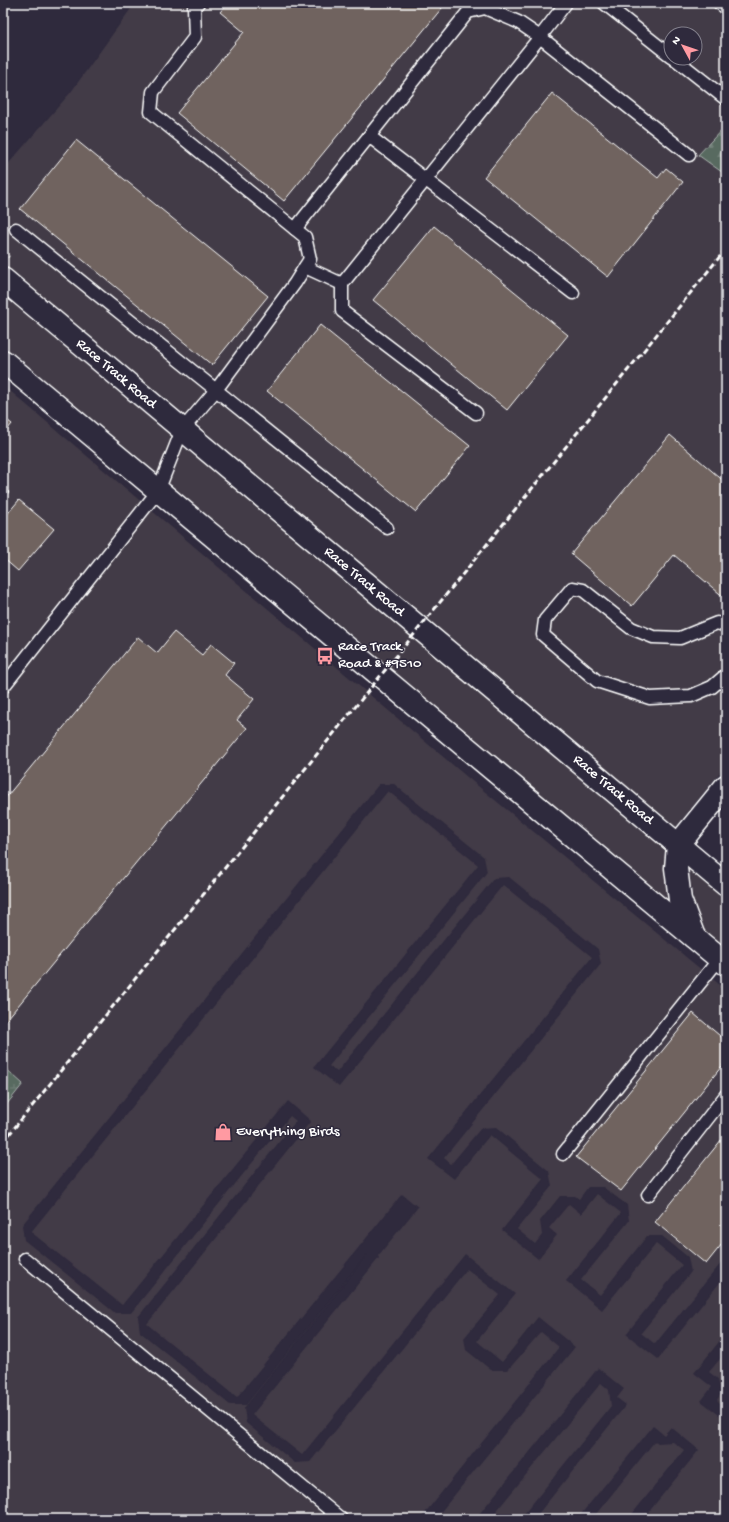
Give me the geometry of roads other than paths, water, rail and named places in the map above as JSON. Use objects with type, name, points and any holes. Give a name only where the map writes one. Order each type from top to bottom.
[{"type":"main road","name":"Race Track Road","points":[[3,279],[726,885]]},
{"type":"main road","points":[[3,361],[723,961]]},
{"type":"main road","points":[[694,937],[680,900],[676,868],[678,845],[726,786]]},
{"type":"lane","points":[[3,687],[158,491],[182,430],[216,390],[295,283],[310,259],[305,237],[151,112],[154,92],[195,37],[194,7],[198,3]]},
{"type":"lane","points":[[476,413],[342,311],[342,284],[566,3]]},
{"type":"lane","points":[[604,3],[663,50]]},
{"type":"lane","points":[[719,3],[726,8]]},
{"type":"lane","points":[[295,229],[468,12],[485,8],[518,22],[540,37],[689,155]]},
{"type":"lane","points":[[684,66],[726,99]]},
{"type":"lane","points":[[369,136],[573,293]]},
{"type":"lane","points":[[16,229],[387,528]]},
{"type":"lane","points":[[305,267],[342,284]]},
{"type":"lane","points":[[726,626],[717,623],[680,638],[653,637],[631,628],[583,590],[572,588],[544,620],[544,635],[597,681],[650,698],[691,696],[712,687],[726,676]]},
{"type":"lane","points":[[563,1154],[723,961]]},
{"type":"lane","points":[[648,1195],[726,1095]]},
{"type":"lane","points":[[25,1259],[341,1519]]},
{"type":"railway","points":[[3,1142],[726,249]]},
{"type":"place","name":"Race Track Road & #9510","points":[[325,656]]},
{"type":"place","name":"Everything Birds","points":[[223,1132]]}]
